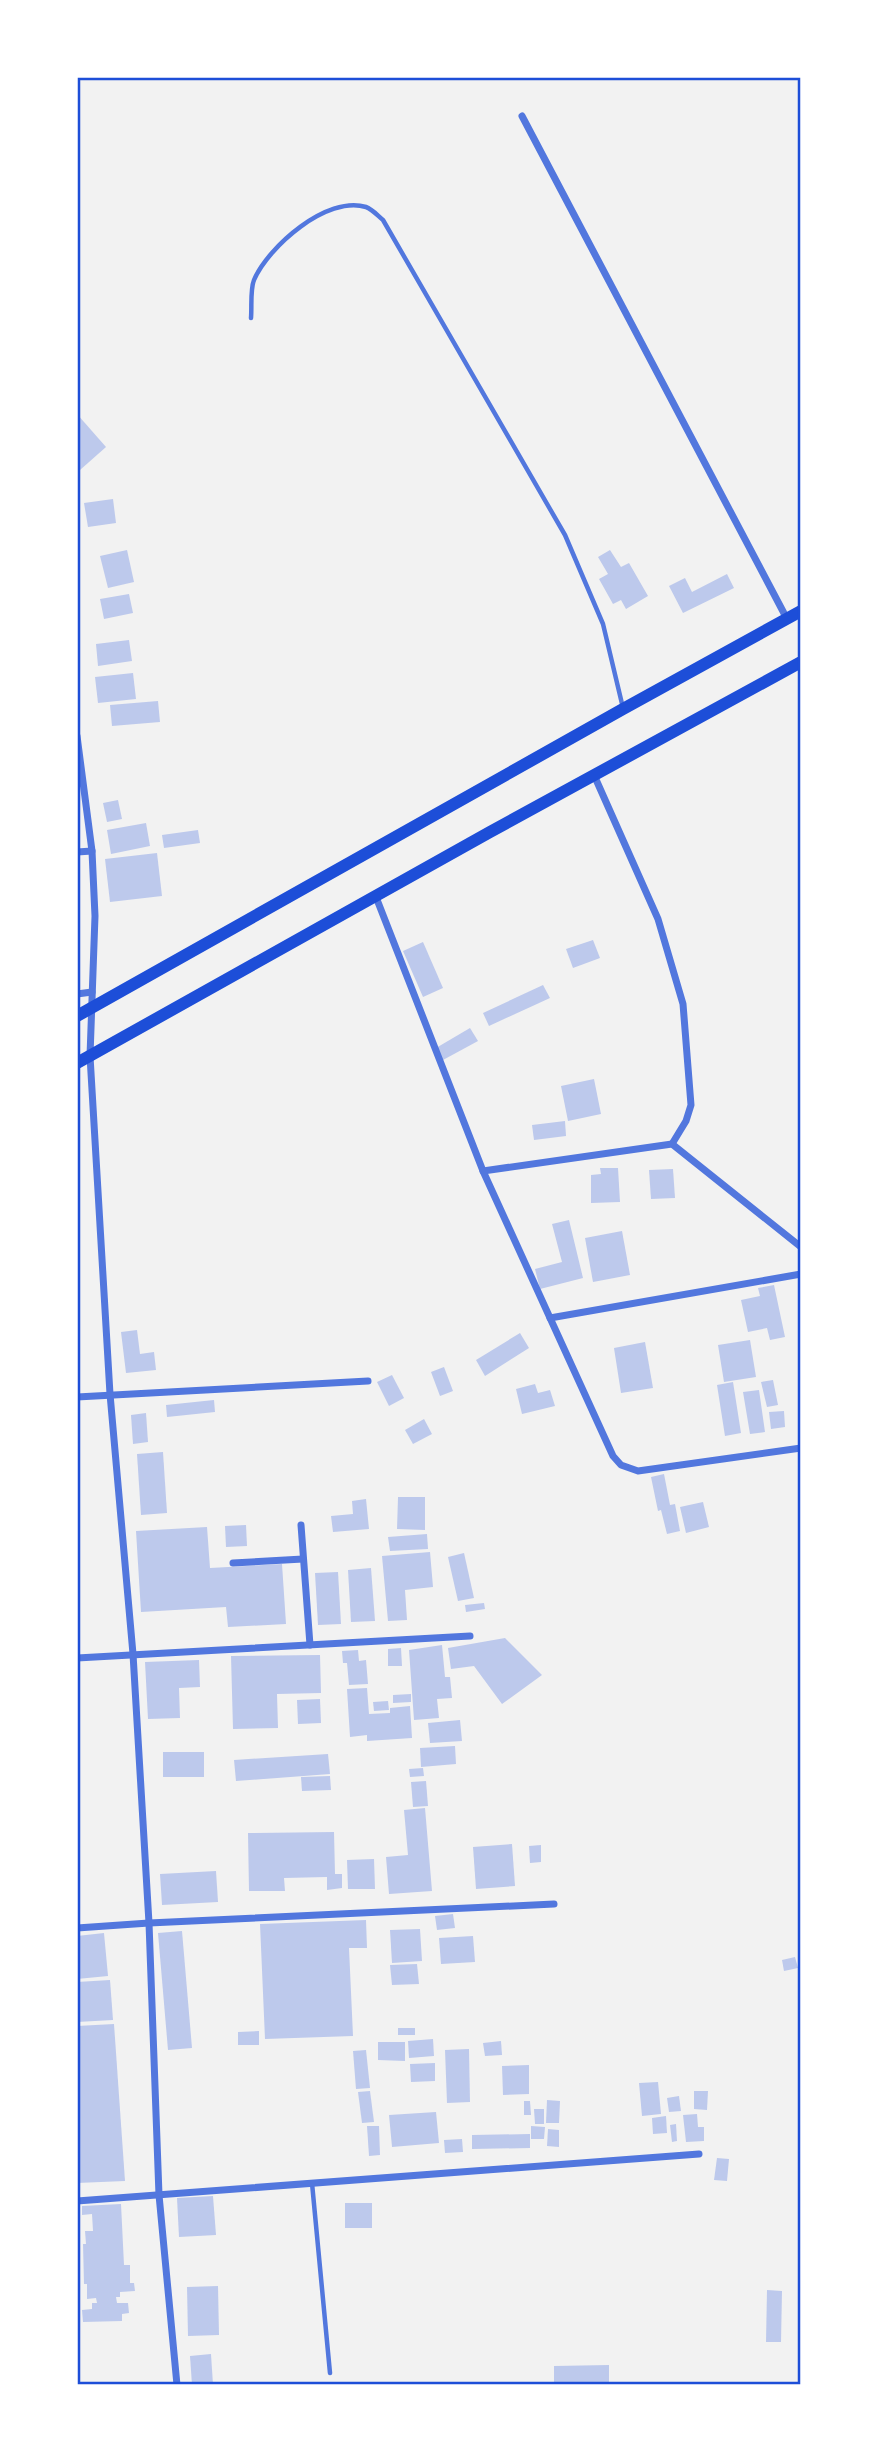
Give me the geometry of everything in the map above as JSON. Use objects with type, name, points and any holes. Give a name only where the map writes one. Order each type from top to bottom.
[{"type":"main road","points":[[77,1017],[801,611]]},
{"type":"main road","points":[[77,1063],[801,662]]},
{"type":"street","points":[[522,116],[787,619]]},
{"type":"street","points":[[77,736],[92,851],[95,916],[90,1056],[110,1394],[133,1654],[149,1923],[159,2195],[177,2385]]},
{"type":"street","points":[[594,775],[658,919],[683,1004],[691,1105],[686,1121],[672,1144]]},
{"type":"street","points":[[77,852],[92,851]]},
{"type":"street","points":[[376,897],[483,1171],[613,1456],[621,1465],[638,1471],[801,1448]]},
{"type":"street","points":[[77,994],[92,992]]},
{"type":"street","points":[[483,1171],[672,1144],[801,1247]]},
{"type":"street","points":[[550,1318],[801,1274]]},
{"type":"street","points":[[77,1397],[368,1381]]},
{"type":"street","points":[[301,1525],[310,1645]]},
{"type":"street","points":[[233,1563],[303,1559]]},
{"type":"street","points":[[77,1658],[470,1636]]},
{"type":"street","points":[[77,1928],[554,1903]]},
{"type":"street","points":[[77,2201],[699,2154]]},
{"type":"lane","points":[[251,318],[253,282],[266,258],[290,235],[335,206],[366,207],[383,220],[565,536],[603,624],[623,709]]},
{"type":"lane","points":[[312,2183],[330,2373]]},
{"type":"building","points":[[77,414],[106,447],[80,470],[77,466]]},
{"type":"building","points":[[113,499],[116,523],[88,527],[84,503]]},
{"type":"building","points":[[127,550],[134,582],[108,588],[100,556]]},
{"type":"building","points":[[610,550],[621,567],[629,563],[648,596],[626,609],[621,600],[613,604],[599,579],[608,574],[598,557]]},
{"type":"building","points":[[727,574],[734,588],[683,613],[669,586],[685,578],[692,592]]},
{"type":"building","points":[[129,594],[133,613],[104,619],[100,599]]},
{"type":"building","points":[[129,640],[132,661],[98,666],[96,644]]},
{"type":"building","points":[[133,673],[136,699],[98,703],[95,677]]},
{"type":"building","points":[[158,701],[160,722],[112,726],[110,705]]},
{"type":"building","points":[[118,800],[122,819],[107,822],[103,803]]},
{"type":"building","points":[[146,823],[150,846],[111,854],[107,830]]},
{"type":"building","points":[[198,830],[200,843],[164,848],[162,835]]},
{"type":"building","points":[[157,853],[162,896],[110,902],[105,859]]},
{"type":"building","points":[[593,940],[600,958],[573,968],[566,949]]},
{"type":"building","points":[[423,942],[443,988],[423,997],[403,951]]},
{"type":"building","points":[[543,985],[550,998],[489,1026],[483,1013]]},
{"type":"building","points":[[470,1028],[478,1041],[443,1060],[436,1048]]},
{"type":"building","points":[[594,1079],[601,1114],[568,1121],[561,1086]]},
{"type":"building","points":[[565,1121],[566,1136],[534,1140],[532,1125]]},
{"type":"building","points":[[600,1168],[618,1168],[620,1202],[591,1203],[591,1175],[601,1174]]},
{"type":"building","points":[[673,1169],[675,1198],[651,1199],[649,1170]]},
{"type":"building","points":[[569,1220],[583,1278],[540,1289],[535,1269],[562,1262],[552,1224]]},
{"type":"building","points":[[622,1231],[630,1275],[593,1282],[585,1238]]},
{"type":"building","points":[[774,1285],[785,1337],[770,1340],[767,1328],[748,1332],[741,1300],[760,1296],[758,1288]]},
{"type":"building","points":[[137,1330],[140,1354],[154,1352],[156,1370],[126,1373],[121,1332]]},
{"type":"building","points":[[520,1333],[529,1348],[485,1376],[476,1360]]},
{"type":"building","points":[[750,1340],[756,1377],[724,1382],[718,1345]]},
{"type":"building","points":[[645,1342],[653,1388],[621,1393],[614,1348]]},
{"type":"building","points":[[444,1367],[453,1391],[440,1396],[431,1372]]},
{"type":"building","points":[[392,1375],[404,1398],[389,1406],[377,1382]]},
{"type":"building","points":[[773,1380],[778,1405],[767,1407],[761,1382]]},
{"type":"building","points":[[733,1382],[741,1433],[725,1436],[717,1385]]},
{"type":"building","points":[[535,1384],[538,1393],[550,1390],[555,1406],[522,1414],[516,1389]]},
{"type":"building","points":[[759,1390],[765,1432],[750,1434],[743,1392]]},
{"type":"building","points":[[214,1400],[215,1412],[167,1417],[166,1405]]},
{"type":"building","points":[[784,1411],[785,1427],[771,1429],[769,1412]]},
{"type":"building","points":[[146,1413],[148,1442],[133,1444],[131,1415]]},
{"type":"building","points":[[424,1419],[432,1434],[413,1444],[405,1430]]},
{"type":"building","points":[[163,1452],[167,1513],[141,1515],[137,1454]]},
{"type":"building","points":[[664,1474],[670,1505],[675,1504],[680,1531],[667,1534],[661,1510],[658,1511],[651,1477]]},
{"type":"building","points":[[398,1497],[425,1497],[425,1530],[397,1529]]},
{"type":"building","points":[[366,1499],[369,1529],[333,1532],[331,1516],[353,1514],[352,1501]]},
{"type":"building","points":[[703,1502],[709,1527],[686,1533],[680,1507]]},
{"type":"building","points":[[246,1525],[247,1546],[226,1547],[225,1526]]},
{"type":"building","points":[[207,1527],[210,1568],[282,1564],[286,1624],[228,1627],[226,1607],[141,1612],[136,1531]]},
{"type":"building","points":[[427,1534],[428,1549],[390,1551],[388,1537]]},
{"type":"building","points":[[430,1552],[433,1587],[405,1590],[407,1620],[388,1621],[382,1556]]},
{"type":"building","points":[[464,1553],[474,1598],[458,1601],[448,1557]]},
{"type":"building","points":[[371,1568],[375,1621],[351,1622],[348,1570]]},
{"type":"building","points":[[338,1572],[341,1624],[318,1625],[315,1573]]},
{"type":"building","points":[[484,1603],[485,1609],[466,1612],[465,1605]]},
{"type":"building","points":[[505,1638],[542,1675],[502,1704],[474,1666],[451,1669],[448,1648]]},
{"type":"building","points":[[442,1645],[445,1677],[450,1677],[452,1698],[437,1699],[439,1718],[414,1720],[409,1650]]},
{"type":"building","points":[[401,1648],[402,1666],[388,1666],[388,1649]]},
{"type":"building","points":[[358,1650],[359,1661],[366,1660],[368,1684],[349,1685],[347,1663],[343,1663],[342,1651]]},
{"type":"building","points":[[320,1655],[321,1693],[277,1694],[278,1728],[233,1729],[231,1656]]},
{"type":"building","points":[[199,1660],[200,1687],[179,1688],[180,1718],[148,1719],[145,1662]]},
{"type":"building","points":[[367,1688],[369,1714],[390,1713],[390,1708],[410,1706],[412,1738],[367,1741],[367,1735],[350,1737],[347,1689]]},
{"type":"building","points":[[411,1694],[411,1702],[393,1703],[393,1695]]},
{"type":"building","points":[[320,1699],[321,1723],[298,1724],[297,1700]]},
{"type":"building","points":[[388,1701],[389,1710],[374,1711],[373,1702]]},
{"type":"building","points":[[460,1720],[462,1741],[430,1743],[428,1723]]},
{"type":"building","points":[[455,1746],[456,1764],[421,1767],[420,1748]]},
{"type":"building","points":[[163,1752],[204,1752],[204,1777],[163,1777]]},
{"type":"building","points":[[328,1754],[330,1774],[236,1781],[234,1760]]},
{"type":"building","points":[[423,1768],[424,1776],[410,1777],[409,1769]]},
{"type":"building","points":[[330,1776],[331,1790],[302,1791],[301,1777]]},
{"type":"building","points":[[426,1781],[428,1806],[413,1807],[411,1782]]},
{"type":"building","points":[[425,1808],[432,1891],[389,1894],[386,1857],[408,1855],[404,1810]]},
{"type":"building","points":[[334,1832],[335,1874],[342,1874],[342,1888],[327,1890],[327,1877],[284,1878],[285,1891],[249,1891],[248,1833]]},
{"type":"building","points":[[512,1844],[515,1886],[476,1889],[473,1847]]},
{"type":"building","points":[[541,1845],[541,1862],[530,1863],[529,1846]]},
{"type":"building","points":[[374,1859],[375,1889],[348,1889],[347,1860]]},
{"type":"building","points":[[216,1871],[218,1902],[162,1905],[160,1874]]},
{"type":"building","points":[[453,1914],[455,1928],[437,1930],[435,1916]]},
{"type":"building","points":[[366,1920],[367,1948],[349,1948],[353,2036],[265,2039],[260,1924]]},
{"type":"building","points":[[420,1929],[422,1961],[392,1963],[390,1930]]},
{"type":"building","points":[[182,1931],[192,2048],[168,2050],[158,1933]]},
{"type":"building","points":[[104,1933],[108,1976],[77,1979],[77,1936]]},
{"type":"building","points":[[473,1936],[475,1962],[441,1964],[439,1938]]},
{"type":"building","points":[[795,1957],[798,1968],[784,1971],[782,1960]]},
{"type":"building","points":[[417,1964],[419,1984],[392,1985],[390,1965]]},
{"type":"building","points":[[110,1980],[113,2020],[77,2022],[77,1982]]},
{"type":"building","points":[[114,2024],[125,2181],[77,2183],[77,2026]]},
{"type":"building","points":[[398,2028],[415,2028],[415,2035],[398,2035]]},
{"type":"building","points":[[259,2031],[259,2045],[238,2045],[238,2032]]},
{"type":"building","points":[[433,2039],[434,2056],[409,2058],[408,2041]]},
{"type":"building","points":[[501,2041],[502,2055],[485,2056],[483,2043]]},
{"type":"building","points":[[378,2042],[405,2042],[405,2061],[378,2060]]},
{"type":"building","points":[[469,2049],[470,2102],[447,2103],[445,2050]]},
{"type":"building","points":[[366,2050],[370,2088],[356,2089],[353,2051]]},
{"type":"building","points":[[435,2063],[435,2081],[411,2082],[410,2064]]},
{"type":"building","points":[[529,2065],[529,2094],[503,2095],[502,2066]]},
{"type":"building","points":[[658,2082],[661,2114],[642,2116],[639,2083]]},
{"type":"building","points":[[370,2091],[374,2122],[362,2123],[358,2092]]},
{"type":"building","points":[[694,2091],[708,2091],[707,2110],[694,2109]]},
{"type":"building","points":[[679,2096],[681,2111],[669,2112],[667,2098]]},
{"type":"building","points":[[547,2100],[560,2101],[559,2123],[546,2123]]},
{"type":"building","points":[[524,2101],[530,2101],[531,2115],[524,2115]]},
{"type":"building","points":[[534,2109],[544,2109],[544,2124],[535,2124]]},
{"type":"building","points":[[436,2112],[439,2143],[392,2147],[389,2115]]},
{"type":"building","points":[[697,2114],[698,2127],[704,2127],[704,2141],[686,2142],[683,2115]]},
{"type":"building","points":[[666,2116],[667,2133],[653,2134],[652,2118]]},
{"type":"building","points":[[676,2124],[677,2141],[672,2142],[670,2125]]},
{"type":"building","points":[[367,2126],[379,2126],[380,2155],[369,2156]]},
{"type":"building","points":[[531,2126],[545,2127],[544,2139],[531,2139]]},
{"type":"building","points":[[548,2129],[559,2130],[559,2147],[547,2146]]},
{"type":"building","points":[[530,2134],[530,2148],[472,2149],[472,2135]]},
{"type":"building","points":[[462,2139],[463,2152],[445,2153],[444,2140]]},
{"type":"building","points":[[717,2158],[729,2159],[727,2181],[714,2180]]},
{"type":"building","points":[[213,2196],[216,2235],[179,2237],[177,2198]]},
{"type":"building","points":[[345,2203],[372,2203],[372,2228],[345,2228]]},
{"type":"building","points":[[121,2204],[124,2265],[130,2265],[130,2283],[134,2283],[135,2291],[120,2292],[120,2297],[116,2297],[117,2303],[128,2303],[129,2313],[122,2314],[122,2321],[83,2322],[82,2310],[92,2309],[92,2303],[97,2303],[96,2298],[87,2299],[87,2284],[84,2284],[85,2231],[93,2231],[92,2214],[82,2215],[82,2206]]},
{"type":"building","points":[[218,2286],[219,2335],[188,2336],[187,2287]]},
{"type":"building","points":[[767,2290],[782,2291],[781,2342],[766,2342]]},
{"type":"building","points":[[211,2354],[213,2385],[192,2385],[190,2356]]},
{"type":"building","points":[[609,2365],[609,2385],[554,2385],[554,2366]]}]
